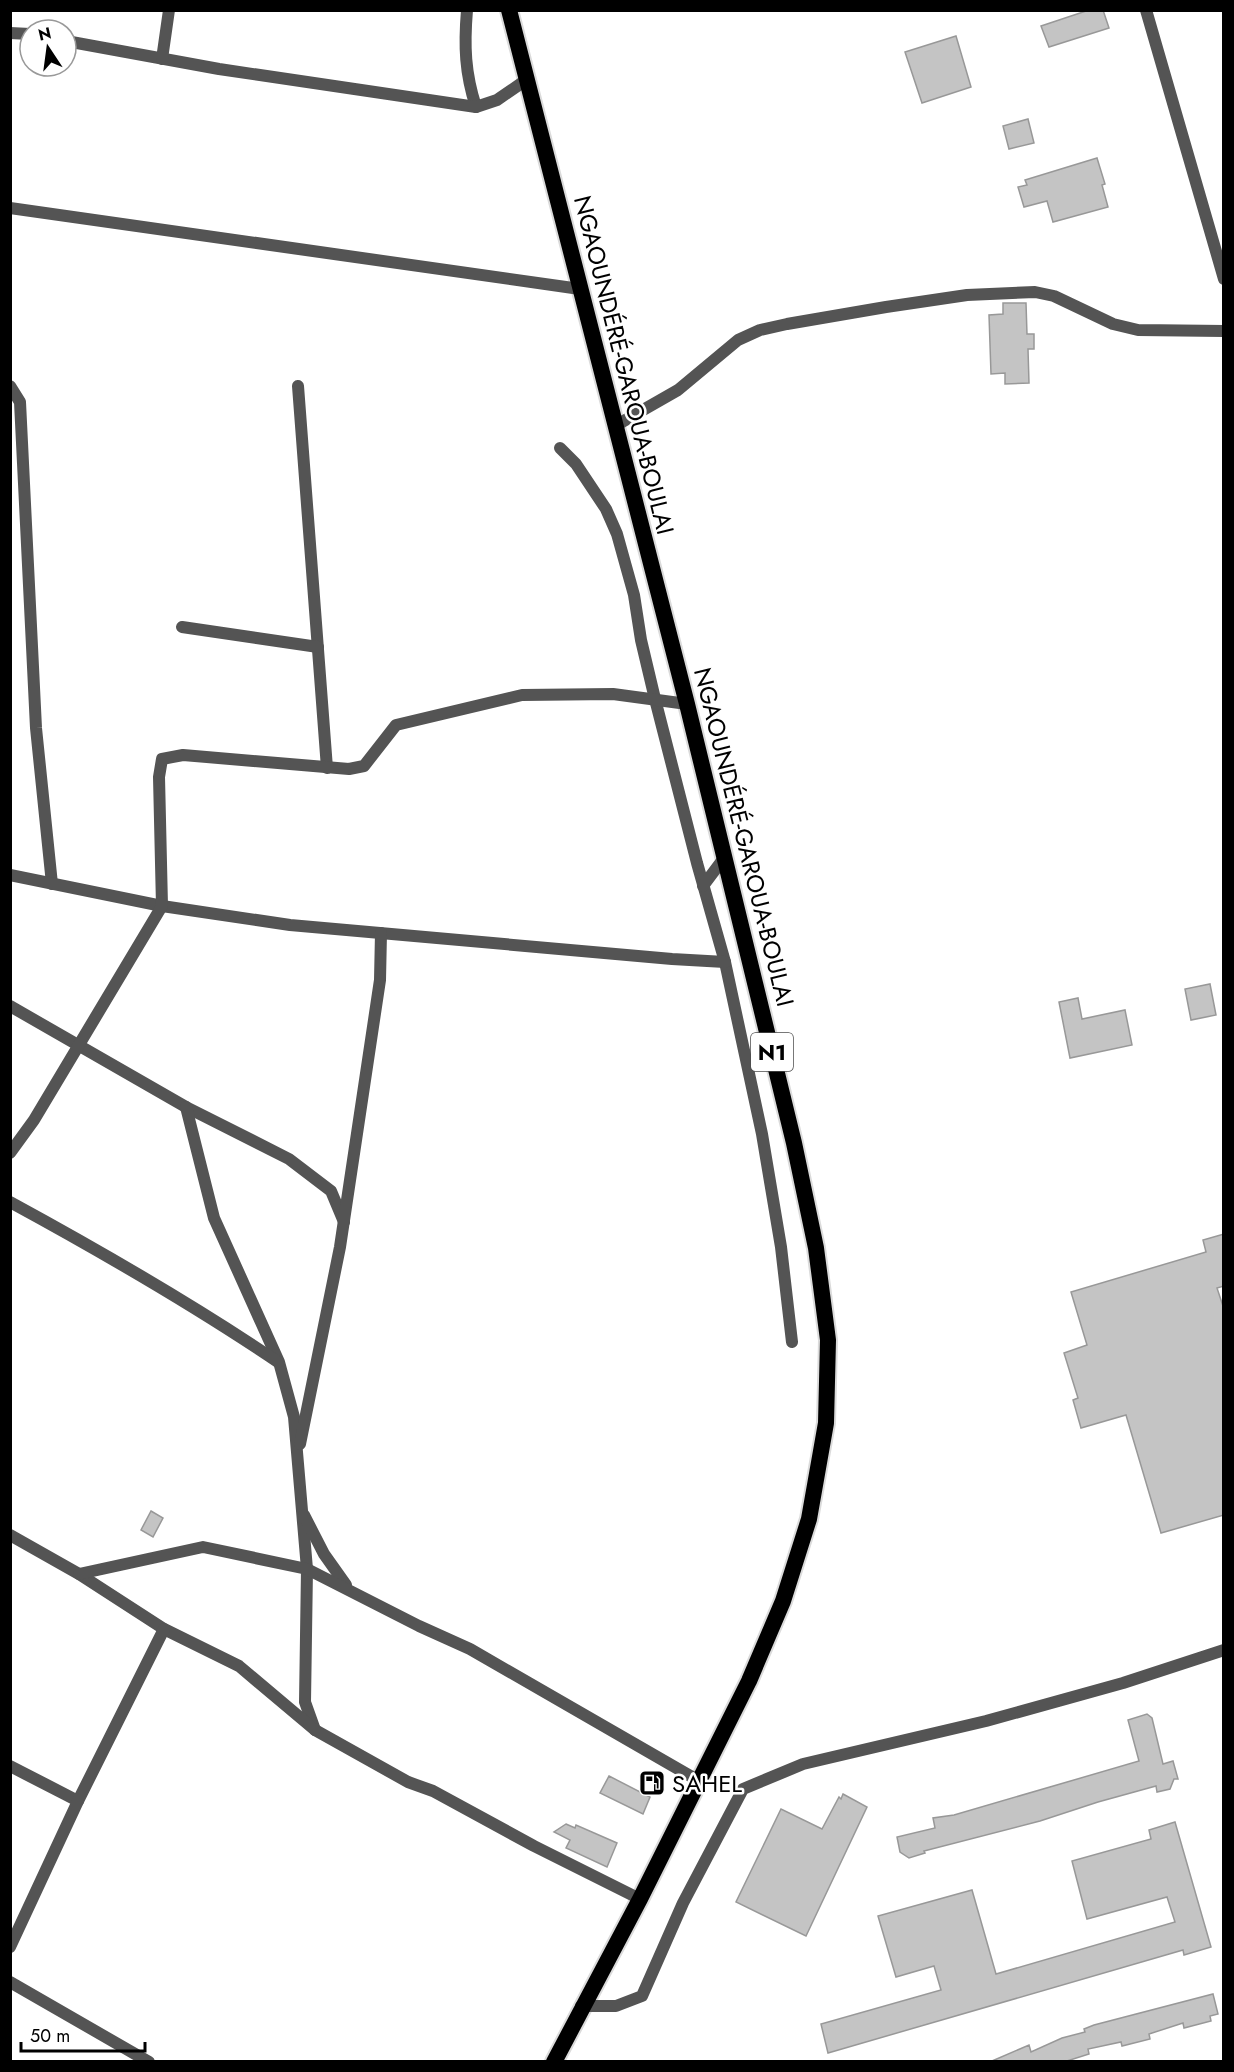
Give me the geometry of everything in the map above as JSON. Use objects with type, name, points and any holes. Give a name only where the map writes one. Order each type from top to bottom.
[{"type":"highway","name":"NGAOUNDÉRÉ-GAROUA-BOULAI","points":[[509,10],[687,704],[794,1143],[816,1248],[828,1340],[826,1423],[809,1519],[783,1601],[749,1681],[640,1899],[581,2006],[554,2061]]},
{"type":"street","points":[[162,59],[169,10]]},
{"type":"street","points":[[467,10],[465,54],[468,83],[476,107]]},
{"type":"street","points":[[1146,10],[1224,279]]},
{"type":"street","points":[[78,42],[219,69],[476,107],[497,100],[526,80]]},
{"type":"street","points":[[10,208],[580,289]]},
{"type":"street","points":[[615,426],[678,390],[738,340],[760,330],[886,307],[967,295],[1035,292],[1054,296],[1113,324],[1138,330],[1224,331]]},
{"type":"street","points":[[10,386],[20,402],[36,728],[52,884]]},
{"type":"street","points":[[298,386],[327,768]]},
{"type":"street","points":[[560,448],[576,464],[606,509],[617,534],[634,595],[641,640],[655,699],[725,962],[762,1134],[781,1247],[792,1342]]},
{"type":"street","points":[[182,627],[318,647]]},
{"type":"street","points":[[10,1153],[34,1120],[162,906],[159,777],[162,759],[183,755],[349,769],[364,766],[396,724],[522,695],[613,694],[687,704]]},
{"type":"street","points":[[704,886],[724,858]]},
{"type":"street","points":[[10,875],[162,906],[290,925],[725,962]]},
{"type":"street","points":[[297,1458],[344,1223],[380,980],[381,933]]},
{"type":"street","points":[[10,1006],[186,1107],[288,1159],[331,1191],[344,1223]]},
{"type":"street","points":[[186,1107],[214,1218],[279,1362],[294,1417],[307,1569],[305,1702],[315,1730]]},
{"type":"street","points":[[10,1202],[114,1259],[279,1362]]},
{"type":"street","points":[[301,1509],[324,1554],[347,1587]]},
{"type":"street","points":[[10,1535],[79,1574],[164,1629],[239,1666],[315,1730],[408,1782],[433,1791],[534,1846],[640,1899]]},
{"type":"street","points":[[79,1574],[203,1547],[307,1569],[347,1587],[419,1626],[470,1649],[699,1780]]},
{"type":"street","points":[[10,1947],[78,1802],[164,1629]]},
{"type":"street","points":[[581,2006],[616,2006],[642,1996],[683,1903],[743,1789],[803,1764],[986,1721],[1123,1683],[1224,1650]]},
{"type":"street","points":[[10,1766],[78,1802]]},
{"type":"street","points":[[10,1982],[149,2061]]},
{"type":"building","points":[[1089,10],[1103,10],[1109,28],[1049,47],[1041,26]]},
{"type":"building","points":[[956,36],[971,87],[922,103],[905,52]]},
{"type":"building","points":[[1028,119],[1034,143],[1009,149],[1003,126]]},
{"type":"building","points":[[1097,158],[1105,184],[1102,185],[1108,207],[1053,222],[1047,201],[1024,207],[1018,187],[1027,185],[1025,180]]},
{"type":"building","points":[[1003,303],[1026,303],[1027,334],[1034,334],[1034,349],[1028,349],[1029,383],[1005,384],[1005,373],[991,374],[989,315],[1003,314]]},
{"type":"building","points":[[1210,984],[1216,1015],[1191,1020],[1185,989]]},
{"type":"building","points":[[1078,998],[1082,1019],[1125,1010],[1132,1045],[1070,1058],[1059,1002]]},
{"type":"building","points":[[1224,1234],[1224,1286],[1217,1288],[1224,1309],[1224,1515],[1161,1533],[1126,1415],[1081,1428],[1073,1400],[1078,1398],[1064,1353],[1087,1345],[1071,1292],[1206,1252],[1203,1240]]},
{"type":"building","points":[[151,1511],[163,1518],[153,1537],[141,1530]]},
{"type":"building","points":[[1147,1714],[1152,1718],[1163,1764],[1173,1761],[1178,1779],[1174,1779],[1170,1789],[1157,1792],[1156,1786],[1040,1821],[924,1851],[925,1853],[909,1858],[900,1852],[897,1837],[935,1828],[933,1818],[954,1815],[1139,1761],[1128,1720]]},
{"type":"building","points":[[609,1776],[650,1797],[643,1814],[600,1793]]},
{"type":"building","points":[[843,1794],[867,1807],[806,1936],[736,1902],[781,1809],[822,1829],[839,1797],[841,1799]]},
{"type":"building","points":[[1175,1822],[1211,1947],[1184,1955],[1183,1950],[828,2053],[821,2024],[941,1990],[934,1966],[896,1977],[878,1916],[972,1890],[996,1974],[1175,1922],[1167,1897],[1087,1919],[1072,1861],[1151,1839],[1149,1830]]},
{"type":"building","points":[[566,1824],[575,1828],[576,1825],[617,1843],[607,1867],[566,1848],[570,1840],[554,1832]]},
{"type":"building","points":[[1213,1994],[1218,2014],[1210,2016],[1211,2021],[1184,2028],[1183,2023],[1149,2034],[1150,2039],[1122,2046],[1121,2042],[1088,2049],[1089,2054],[1067,2061],[992,2061],[1029,2045],[1031,2052],[1062,2038],[1085,2032],[1084,2029],[1094,2025]]},
{"type":"place","name":"SAHEL","points":[[652,1783]]}]
